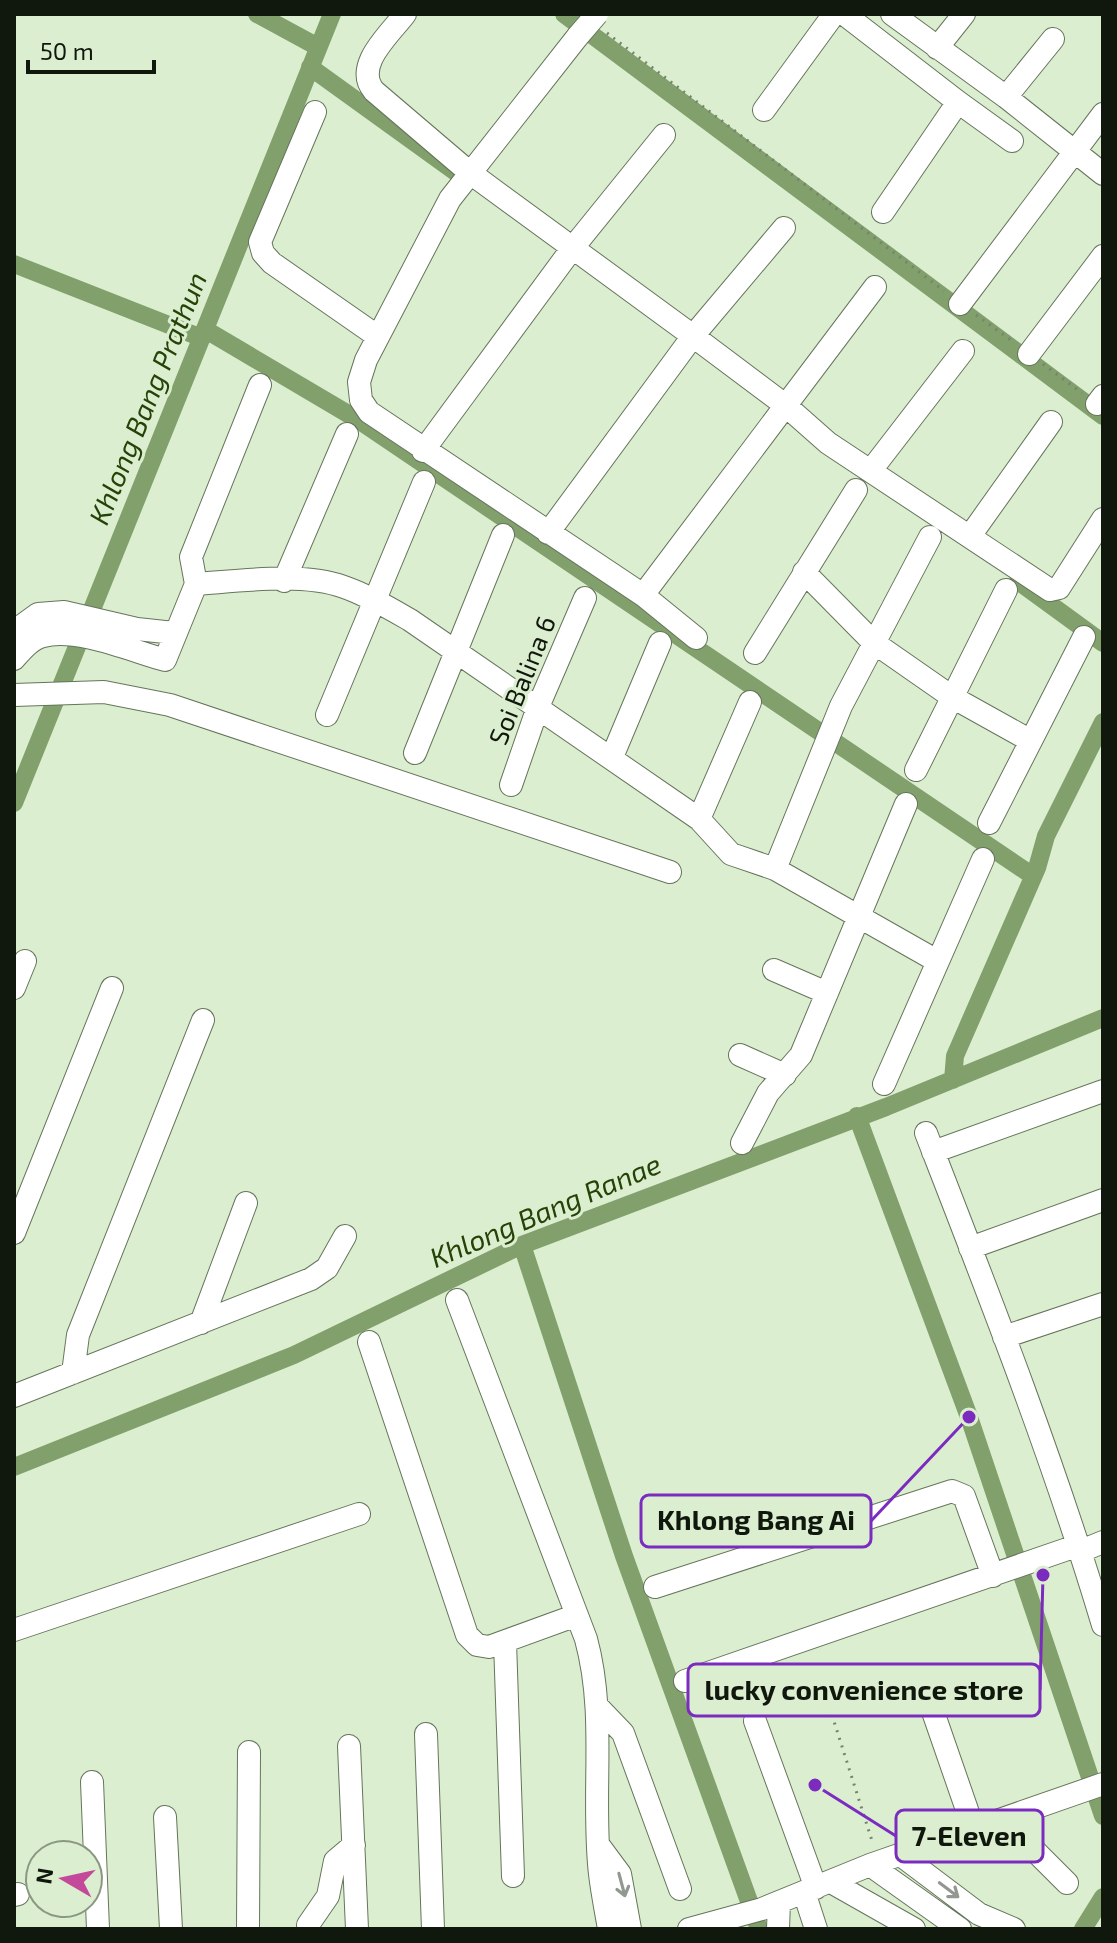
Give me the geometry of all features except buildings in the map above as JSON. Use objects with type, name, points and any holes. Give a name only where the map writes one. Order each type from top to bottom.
[{"type":"street","points":[[405,14],[372,56],[366,70],[366,82],[469,172],[785,405],[828,443],[872,469],[1050,590],[1059,588],[1103,519]]},
{"type":"street","points":[[764,110],[834,14]]},
{"type":"street","points":[[844,14],[1012,141]]},
{"type":"street","points":[[892,14],[1006,97],[1103,174]]},
{"type":"street","points":[[937,48],[964,14]]},
{"type":"street","points":[[598,21],[578,36],[469,172],[434,227],[377,336],[359,382],[361,400],[369,412],[423,451],[643,595],[696,638]]},
{"type":"street","points":[[1006,97],[1053,39]]},
{"type":"street","points":[[883,212],[958,102]]},
{"type":"street","points":[[315,112],[260,242],[263,253],[272,263],[377,336]]},
{"type":"street","points":[[960,304],[1103,114]]},
{"type":"street","points":[[423,451],[571,250],[664,135]]},
{"type":"street","points":[[548,533],[693,336],[784,228]]},
{"type":"street","points":[[1029,354],[1103,256]]},
{"type":"street","points":[[643,595],[875,287]]},
{"type":"street","points":[[872,469],[963,351]]},
{"type":"street","points":[[14,642],[20,627],[38,614],[64,612],[133,639],[165,660],[196,584],[191,557],[260,385]]},
{"type":"street","points":[[970,536],[1051,422]]},
{"type":"street","points":[[284,581],[347,434]]},
{"type":"street","points":[[327,715],[424,482]]},
{"type":"street","points":[[755,653],[856,490]]},
{"type":"street","points":[[415,753],[503,535]]},
{"type":"street","points":[[775,869],[841,706],[930,537]]},
{"type":"street","points":[[804,572],[873,642],[951,696],[1031,741]]},
{"type":"street","points":[[196,584],[324,582],[374,600],[612,757],[699,819],[731,854],[775,869],[937,961]]},
{"type":"street","points":[[916,770],[1006,590]]},
{"type":"street","name":"Soi Balina 6","points":[[511,785],[538,707],[585,598]]},
{"type":"street","points":[[14,659],[30,642],[43,635],[109,631]]},
{"type":"street","points":[[989,823],[1084,637]]},
{"type":"street","points":[[612,757],[660,643]]},
{"type":"street","points":[[14,695],[104,692],[170,705],[670,872]]},
{"type":"street","points":[[699,819],[750,702]]},
{"type":"street","points":[[742,1143],[761,1104],[801,1055],[906,804]]},
{"type":"street","points":[[884,1084],[983,859]]},
{"type":"street","points":[[14,988],[25,961]]},
{"type":"street","points":[[774,970],[827,993]]},
{"type":"street","points":[[14,1233],[112,988]]},
{"type":"street","points":[[73,1373],[82,1324],[203,1020]]},
{"type":"street","points":[[740,1055],[785,1075]]},
{"type":"street","points":[[1103,1091],[929,1142],[1004,1337],[1080,1548],[1103,1625]]},
{"type":"street","points":[[970,1248],[1103,1200]]},
{"type":"street","points":[[201,1323],[246,1203]]},
{"type":"street","points":[[14,1396],[322,1274],[345,1236]]},
{"type":"street","points":[[457,1300],[577,1615],[595,1672],[599,1871],[609,1929]]},
{"type":"street","points":[[1004,1337],[1103,1304]]},
{"type":"street","points":[[369,1342],[467,1635],[477,1645],[489,1647],[577,1615]]},
{"type":"street","points":[[655,1587],[952,1491],[964,1496],[1011,1570]]},
{"type":"street","points":[[14,1630],[359,1514]]},
{"type":"street","points":[[685,1681],[1011,1570],[1103,1542]]},
{"type":"street","points":[[505,1642],[513,1876]]},
{"type":"street","points":[[923,1683],[974,1830]]},
{"type":"street","points":[[598,1707],[623,1733],[680,1889]]},
{"type":"street","points":[[755,1721],[817,1887],[816,1929]]},
{"type":"street","points":[[426,1734],[433,1929]]},
{"type":"street","points":[[349,1746],[357,1929]]},
{"type":"street","points":[[248,1929],[249,1752]]},
{"type":"street","points":[[92,1782],[98,1929]]},
{"type":"street","points":[[689,1929],[750,1915],[875,1864],[1092,1788]]},
{"type":"street","points":[[165,1817],[171,1929]]},
{"type":"street","points":[[1006,1818],[1067,1883]]},
{"type":"street","points":[[308,1925],[328,1896],[335,1861],[354,1845]]},
{"type":"street","points":[[600,1847],[620,1874],[630,1929]]},
{"type":"street","points":[[902,1856],[990,1924]]},
{"type":"street","points":[[875,1864],[960,1929]]},
{"type":"street","points":[[817,1887],[914,1929]]},
{"type":"street","points":[[750,1915],[778,1929]]},
{"type":"path","points":[[598,21],[960,304],[1100,400]]},
{"type":"path","points":[[832,1715],[875,1864]]},
{"type":"waterway","points":[[257,14],[318,47]]},
{"type":"waterway","name":"Khlong Bang Prathun","points":[[14,803],[332,14]]},
{"type":"waterway","points":[[564,14],[1103,416]]},
{"type":"waterway","points":[[310,67],[457,173]]},
{"type":"waterway","points":[[14,264],[202,338]]},
{"type":"waterway","points":[[206,330],[360,421],[1033,876]]},
{"type":"waterway","points":[[1018,581],[1103,643]]},
{"type":"waterway","points":[[953,1080],[955,1056],[1037,868],[1046,836],[1103,722]]},
{"type":"waterway","name":"Khlong Bang Ranae","points":[[14,1467],[294,1355],[522,1245],[886,1107],[1103,1018]]},
{"type":"waterway","points":[[857,1116],[969,1417],[1103,1816]]},
{"type":"waterway","points":[[522,1245],[624,1556],[759,1929]]},
{"type":"waterway","points":[[1083,1929],[1103,1897]]},
{"type":"place","name":"Khlong Bang Ai","points":[[969,1417]]},
{"type":"place","name":"lucky convenience store","points":[[1043,1575]]},
{"type":"place","name":"7-Eleven","points":[[815,1785]]}]
